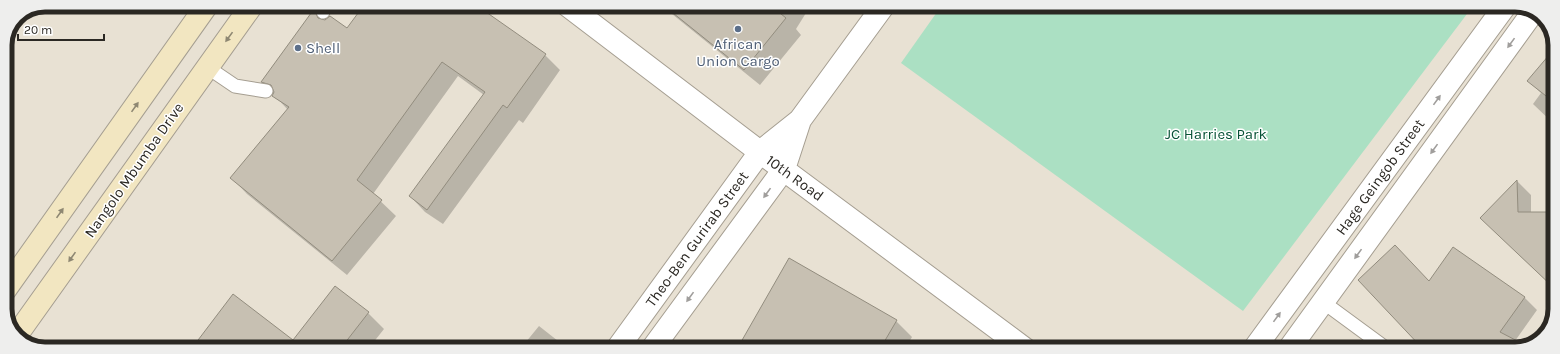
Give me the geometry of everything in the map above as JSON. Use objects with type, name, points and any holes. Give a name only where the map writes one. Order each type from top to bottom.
[{"type":"street","points":[[12,280],[202,12]]},
{"type":"street","name":"Nangolo Mbumba Drive","points":[[20,331],[247,12]]},
{"type":"street","name":"10th Road","points":[[576,12],[760,152],[1016,342]]},
{"type":"street","name":"Theo-Ben Gurirab Street","points":[[621,342],[760,152],[800,120],[880,12]]},
{"type":"street","name":"Hage Geingob Street","points":[[1259,342],[1502,12]]},
{"type":"street","name":"Hage Geingob Street","points":[[1293,342],[1531,16]]},
{"type":"street","name":"Theo-Ben Gurirab Street","points":[[658,342],[784,169],[800,120]]},
{"type":"lane","points":[[207,66],[235,86],[266,91]]},
{"type":"lane","points":[[1322,302],[1377,342]]},
{"type":"green space","name":"JC Harries Park","points":[[937,12],[1468,12],[1243,311],[901,63]]},
{"type":"building","points":[[312,12],[315,12],[318,18],[325,20],[330,16],[347,28],[359,12],[486,12],[546,54],[507,108],[503,105],[427,210],[409,196],[485,92],[442,62],[357,180],[382,200],[332,261],[230,178],[289,107],[272,96],[274,92],[271,85],[261,82]]},
{"type":"building","points":[[672,12],[779,12],[786,18],[744,70]]},
{"type":"building","points":[[1548,56],[1548,98],[1527,81]]},
{"type":"building","points":[[1517,180],[1518,212],[1548,212],[1548,282],[1480,218]]},
{"type":"building","points":[[1395,245],[1429,281],[1453,247],[1525,297],[1500,332],[1518,341],[1416,342],[1358,280]]},
{"type":"building","points":[[789,258],[897,320],[884,342],[741,342]]},
{"type":"building","points":[[335,286],[369,312],[346,342],[197,342],[233,294],[293,340]]},
{"type":"place","name":"African Union Cargo","points":[[738,29]]},
{"type":"place","name":"Shell","points":[[298,48]]}]
